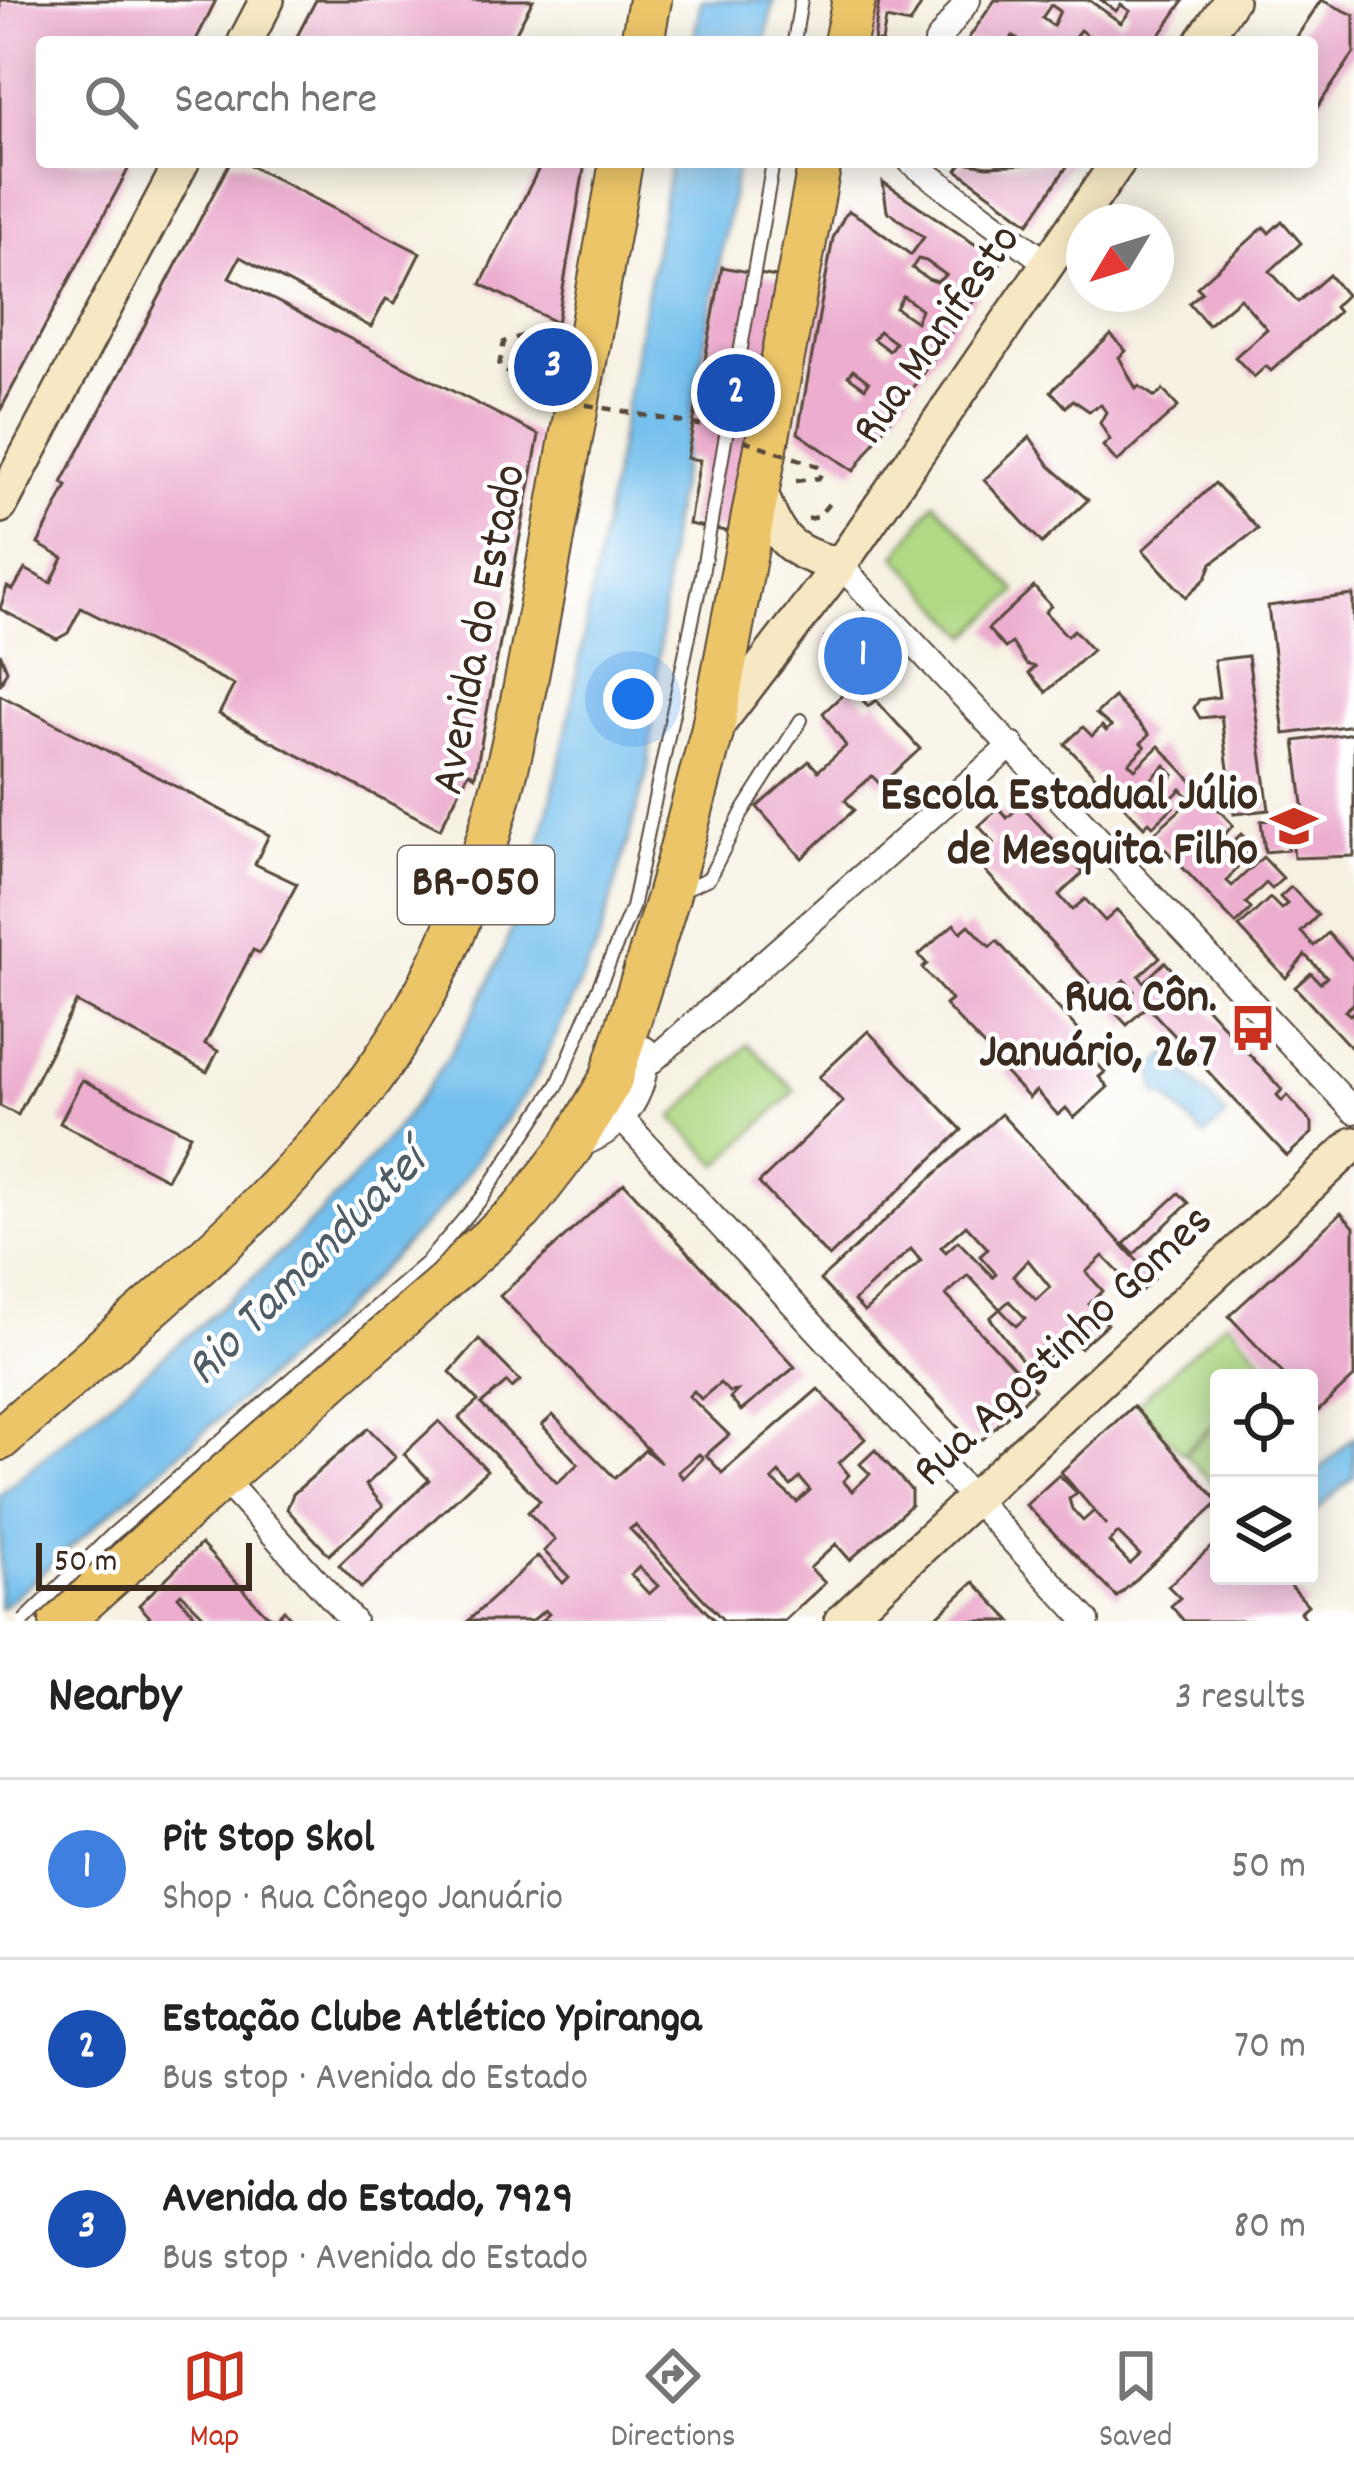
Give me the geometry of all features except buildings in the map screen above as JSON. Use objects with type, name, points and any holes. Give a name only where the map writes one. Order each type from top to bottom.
[{"type":"highway","points":[[643,36],[650,0]]},
{"type":"highway","points":[[846,36],[854,0]]},
{"type":"highway","name":"Avenida do Estado","points":[[0,1438],[229,1233],[333,1126],[380,1063],[443,957],[477,884],[512,758],[620,168]]},
{"type":"highway","points":[[61,1621],[522,1210],[571,1147],[611,1078],[668,897],[774,488],[819,168]]},
{"type":"main road","points":[[248,36],[267,0]]},
{"type":"main road","points":[[1206,36],[1231,0]]},
{"type":"main road","points":[[0,506],[179,168]]},
{"type":"main road","name":"Rua Manifesto","points":[[712,732],[840,565],[1114,168]]},
{"type":"main road","points":[[774,488],[777,536],[809,557],[840,565]]},
{"type":"main road","name":"Rua Agostinho Gomes","points":[[842,1621],[1354,1144]]},
{"type":"street","points":[[942,36],[968,0]]},
{"type":"street","points":[[919,168],[1048,263]]},
{"type":"street","points":[[840,565],[1354,1111]]},
{"type":"street","points":[[646,1066],[1012,745]]},
{"type":"street","points":[[571,1147],[592,1141],[622,1119],[638,1096],[646,1066],[634,1011]]},
{"type":"street","points":[[622,1119],[1087,1621]]},
{"type":"street","points":[[223,1478],[353,1621]]},
{"type":"lane","points":[[795,36],[801,0]]},
{"type":"lane","points":[[24,1621],[112,1534],[427,1262],[482,1198],[558,1084],[632,908],[703,574],[772,168]]},
{"type":"lane","points":[[668,897],[710,878],[742,813],[801,720]]},
{"type":"path","points":[[537,370],[531,341],[522,336],[504,342],[497,353],[499,366],[518,380],[515,392],[704,426]]},
{"type":"path","points":[[724,433],[824,468],[819,478],[808,476],[774,488]]},
{"type":"path","points":[[798,518],[818,517],[831,501]]},
{"type":"green space","points":[[935,502],[1017,592],[969,636],[896,556]]},
{"type":"green space","points":[[748,1044],[795,1091],[719,1165],[673,1118]]},
{"type":"green space","points":[[1227,1320],[1271,1369],[1210,1369],[1210,1427],[1182,1453],[1137,1404]]},
{"type":"green space","points":[[1210,1430],[1210,1481],[1185,1454]]},
{"type":"water","points":[[701,0],[774,0],[766,36],[694,36]]},
{"type":"water","name":"Rio Tamanduateí","points":[[670,168],[737,168],[671,527],[648,770],[599,942],[536,1078],[442,1207],[326,1325],[0,1609],[0,1494],[250,1281],[310,1223],[418,1100],[462,1034],[513,925],[562,751]]},
{"type":"water","points":[[1168,1053],[1227,1116],[1204,1137],[1169,1099],[1156,1093],[1153,1067]]},
{"type":"water","points":[[1354,1437],[1354,1476],[1318,1509],[1318,1471]]},
{"type":"place","name":"Avenida do Estado, 7929","points":[[553,367]]},
{"type":"place","name":"Estação Clube Atlético Ypiranga","points":[[736,393]]},
{"type":"place","name":"Pit Stop Skol","points":[[863,656]]},
{"type":"place","name":"Escola Estadual Júlio de Mesquita Filho","points":[[1294,826]]},
{"type":"place","name":"Rua Côn. Januário, 267","points":[[1253,1028]]}]
